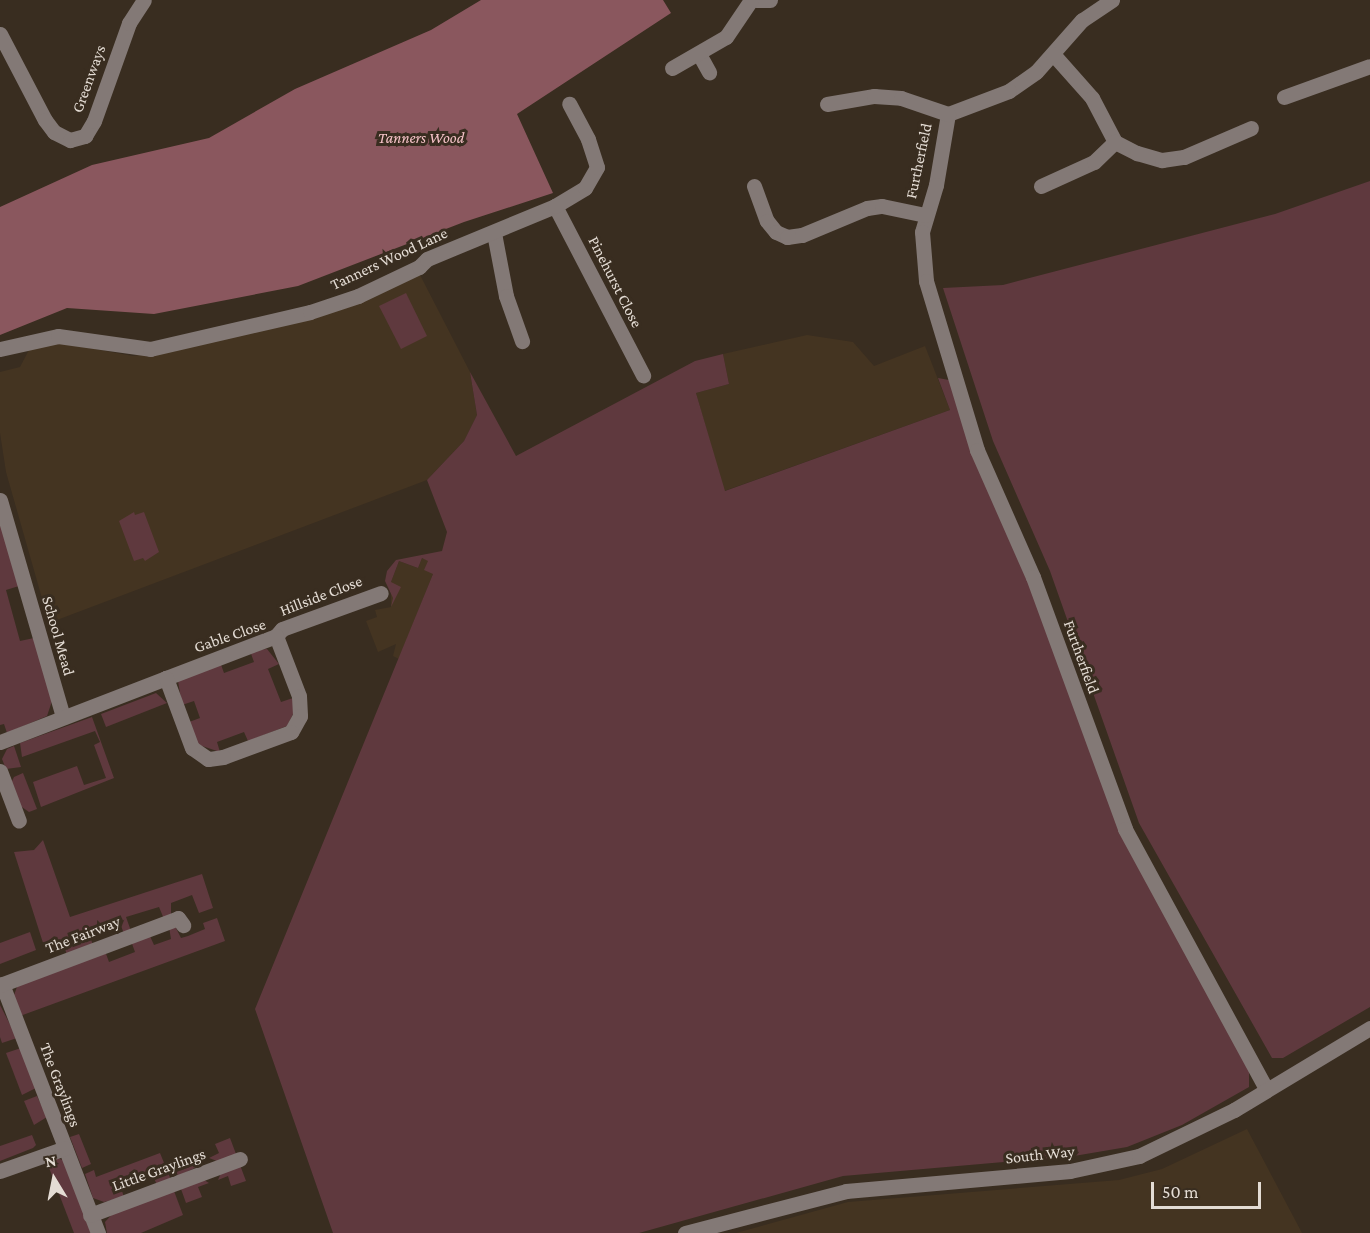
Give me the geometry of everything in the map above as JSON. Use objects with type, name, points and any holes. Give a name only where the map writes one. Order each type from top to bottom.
[{"type":"street","name":"Greenways","points":[[0,34],[45,120],[54,132],[70,140],[85,136],[94,121],[129,23],[144,0]]},
{"type":"street","points":[[672,68],[699,54],[731,32],[750,0]]},
{"type":"street","points":[[756,0],[770,0]]},
{"type":"street","name":"Furtherfield","points":[[827,104],[874,96],[901,98],[948,114],[1009,92],[1053,54],[1082,21],[1112,0]]},
{"type":"street","points":[[699,54],[710,72]]},
{"type":"street","points":[[1053,54],[1092,98],[1115,142],[1147,157],[1172,159],[1251,128]]},
{"type":"street","points":[[1284,97],[1370,66]]},
{"type":"street","name":"Tanners Wood Lane","points":[[0,349],[58,336],[150,349],[288,317],[358,296],[419,267],[427,260],[555,206],[585,188],[597,167],[591,146],[569,104]]},
{"type":"street","name":"Furtherfield","points":[[948,114],[938,175],[921,232],[926,281],[977,450],[1033,577],[1125,829],[1267,1090]]},
{"type":"street","points":[[1041,186],[1094,162],[1115,142]]},
{"type":"street","name":"Furtherfield","points":[[754,186],[767,221],[776,232],[788,237],[802,235],[867,208],[882,206],[925,215]]},
{"type":"street","name":"Pinehurst Close","points":[[555,206],[643,375]]},
{"type":"street","points":[[494,232],[506,296],[522,340]]},
{"type":"street","name":"School Mead","points":[[0,500],[63,717]]},
{"type":"street","name":"Hillside Close","points":[[276,636],[282,629],[381,593]]},
{"type":"street","name":"Gable Close","points":[[63,717],[276,636],[301,707],[297,725],[281,735],[223,757],[201,756],[192,748],[166,678]]},
{"type":"street","points":[[0,742],[63,717]]},
{"type":"street","points":[[0,771],[19,821]]},
{"type":"street","name":"The Fairway","points":[[1,985],[179,916]]},
{"type":"street","name":"The Graylings","points":[[1,985],[98,1233]]},
{"type":"street","name":"South Way","points":[[685,1233],[846,1191],[1070,1171],[1120,1161],[1185,1136],[1370,1028]]},
{"type":"street","points":[[0,1171],[65,1148]]},
{"type":"street","name":"Little Graylings","points":[[90,1215],[240,1159]]},
{"type":"shaded area","points":[[1370,181],[1370,1007],[1283,1058],[1272,1058],[1139,823],[1050,571],[993,441],[943,288],[1003,285],[1275,214]]},
{"type":"shaded area","points":[[419,273],[470,372],[477,415],[464,441],[427,480],[49,623],[6,472],[0,433],[0,372],[20,367],[30,348],[56,342],[133,356],[149,354]]},
{"type":"shaded area","points":[[406,293],[427,336],[401,349],[379,306]]},
{"type":"shaded area","points":[[807,335],[853,342],[874,366],[925,346],[950,410],[724,491],[696,393],[729,384],[723,354]]},
{"type":"shaded area","points":[[723,354],[729,384],[696,393],[725,491],[950,410],[938,378],[949,380],[1028,579],[1120,832],[1249,1071],[1249,1087],[1182,1125],[1127,1147],[1074,1156],[843,1176],[639,1233],[333,1233],[255,1009],[433,574],[424,570],[428,561],[422,558],[418,568],[399,561],[391,582],[401,587],[391,607],[393,598],[385,581],[387,571],[396,560],[442,551],[447,532],[427,480],[464,441],[477,415],[470,372],[516,456],[695,361]]},
{"type":"shaded area","points":[[134,512],[135,515],[144,512],[159,552],[145,561],[143,558],[134,561],[119,521]]},
{"type":"shaded area","points":[[0,517],[19,586],[6,590],[20,641],[34,638],[52,701],[47,716],[7,733],[4,724],[0,725]]},
{"type":"shaded area","points":[[422,558],[428,560],[433,574],[399,659],[393,656],[396,644],[378,652],[366,621],[377,617],[375,610],[391,607],[391,582],[399,561],[418,568]]},
{"type":"shaded area","points":[[267,649],[279,664],[268,669],[281,702],[293,698],[294,712],[287,726],[248,741],[244,732],[217,742],[220,752],[196,744],[189,722],[200,718],[194,701],[182,705],[178,681],[220,662],[224,673],[254,662],[250,651]]},
{"type":"shaded area","points":[[156,693],[167,703],[106,727],[101,714]]},
{"type":"shaded area","points":[[92,717],[114,778],[41,807],[33,782],[77,766],[84,785],[106,778],[94,745],[100,742],[95,731],[22,757],[20,743]]},
{"type":"shaded area","points":[[14,746],[21,767],[6,769],[2,759],[7,749]]},
{"type":"shaded area","points":[[23,773],[37,809],[29,812],[19,805],[11,783],[14,777]]},
{"type":"shaded area","points":[[43,840],[70,917],[202,874],[213,908],[199,913],[192,895],[171,903],[171,916],[164,919],[159,907],[126,917],[131,931],[124,934],[119,920],[88,931],[93,945],[67,955],[62,940],[44,946],[14,852],[34,850]]},
{"type":"shaded area","points":[[217,918],[225,941],[20,1016],[13,998],[18,984],[105,951],[109,962],[135,952],[131,941],[149,934],[154,945],[171,939],[169,927],[176,928],[181,938],[188,936],[205,929],[203,923]]},
{"type":"shaded area","points":[[30,932],[36,950],[0,964],[0,943]]},
{"type":"shaded area","points":[[0,1005],[17,1038],[2,1043],[0,1037]]},
{"type":"shaded area","points":[[21,1048],[36,1088],[22,1095],[6,1053]]},
{"type":"shaded area","points":[[37,1096],[47,1117],[34,1125],[24,1101]]},
{"type":"shaded area","points":[[1247,1129],[1302,1233],[736,1233],[848,1202],[1119,1180],[1162,1169]]},
{"type":"shaded area","points":[[79,1134],[91,1164],[82,1168],[70,1137]]},
{"type":"shaded area","points":[[32,1135],[36,1145],[33,1148],[0,1161],[0,1146]]},
{"type":"shaded area","points":[[230,1138],[236,1154],[217,1161],[209,1158],[219,1153],[215,1144]]},
{"type":"shaded area","points":[[160,1153],[171,1180],[157,1185],[153,1176],[121,1188],[124,1197],[104,1202],[93,1198],[85,1174],[94,1170],[96,1177]]},
{"type":"shaded area","points":[[186,1155],[189,1165],[199,1161],[199,1166],[178,1176],[172,1161]]},
{"type":"shaded area","points":[[57,1158],[63,1160],[91,1233],[74,1233],[46,1160]]},
{"type":"shaded area","points":[[240,1165],[246,1181],[231,1186],[228,1176],[218,1180],[221,1173]]},
{"type":"shaded area","points":[[204,1180],[209,1183],[198,1187],[202,1197],[186,1203],[181,1189]]},
{"type":"shaded area","points":[[174,1191],[183,1215],[141,1233],[107,1233],[105,1222],[115,1211]]},
{"type":"green space","name":"Tanners Wood","points":[[481,0],[663,0],[671,13],[517,114],[553,193],[464,222],[298,286],[154,314],[67,308],[0,335],[0,207],[92,165],[209,138],[295,89],[431,30]]}]
